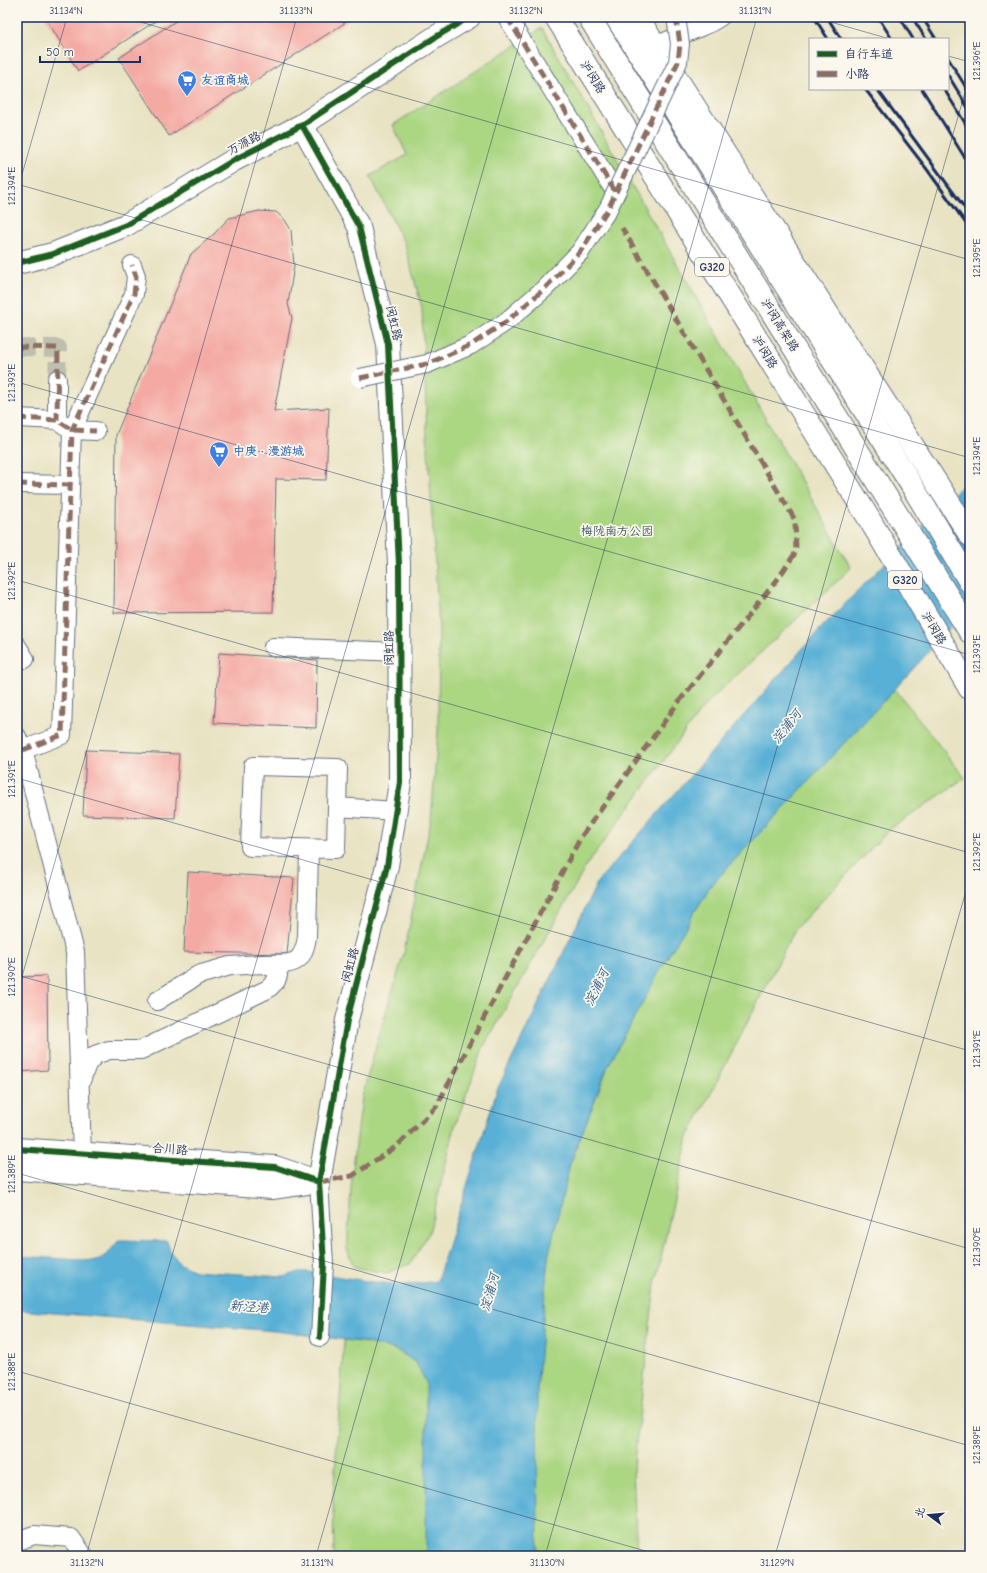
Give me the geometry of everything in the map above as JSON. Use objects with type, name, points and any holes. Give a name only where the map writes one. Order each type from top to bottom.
[{"type":"main road","name":"万源路","points":[[17,263],[53,254],[126,225],[234,160],[302,125],[434,38],[469,17]]},
{"type":"main road","name":"沪闵路","points":[[556,17],[868,517],[970,689]]},
{"type":"main road","name":"沪闵高架路","points":[[589,17],[970,632]]},
{"type":"main road","points":[[616,17],[909,481],[970,582]]},
{"type":"main road","points":[[637,17],[970,535]]},
{"type":"main road","name":"闵虹路","points":[[302,125],[359,227],[388,344],[399,564],[400,782],[387,866],[346,1020],[320,1182]]},
{"type":"main road","name":"合川路","points":[[17,1149],[275,1167],[320,1182]]},
{"type":"main road","points":[[17,1169],[272,1188],[320,1182]]},
{"type":"street","points":[[507,17],[616,193]]},
{"type":"street","points":[[360,378],[427,364],[471,345],[507,320],[544,289],[580,252],[608,210],[678,62],[680,44],[676,17]]},
{"type":"street","points":[[655,46],[710,23],[720,17]]},
{"type":"street","points":[[82,1154],[75,952],[20,744],[62,735],[72,430],[134,294],[136,276],[132,265]]},
{"type":"street","points":[[57,420],[58,379]]},
{"type":"street","points":[[17,418],[57,420],[72,430],[96,431]]},
{"type":"street","points":[[17,484],[70,485]]},
{"type":"street","points":[[273,648],[400,652]]},
{"type":"street","points":[[253,766],[338,768],[337,807],[336,849],[250,847],[253,766]]},
{"type":"street","points":[[337,807],[396,811]]},
{"type":"street","points":[[80,1085],[87,1064],[95,1055],[109,1050],[141,1050],[268,989],[300,959],[305,951],[307,937],[309,849]]},
{"type":"street","points":[[157,1002],[198,975],[230,966],[291,962],[300,959]]},
{"type":"street","points":[[262,964],[274,968],[278,975],[273,984]]},
{"type":"street","points":[[320,1182],[324,1264],[320,1337]]},
{"type":"street","points":[[17,1541],[34,1535],[71,1538],[84,1556]]},
{"type":"green space","name":"梅陇南方公园","points":[[542,28],[851,568],[705,705],[588,863],[483,1048],[455,1126],[429,1233],[410,1264],[386,1273],[354,1267],[347,1249],[352,1176],[362,1097],[404,953],[431,820],[438,732],[439,629],[427,434],[422,308],[405,245],[370,176],[407,155],[393,125]]},
{"type":"green space","points":[[895,689],[965,778],[889,830],[796,928],[688,1137],[655,1284],[633,1469],[637,1556],[334,1556],[333,1499],[344,1340],[382,1346],[400,1352],[417,1365],[426,1382],[537,1389],[548,1257],[570,1164],[608,1066],[660,970],[711,885]]},
{"type":"water","points":[[970,478],[970,606],[895,689],[711,885],[660,970],[608,1066],[570,1164],[548,1257],[537,1390],[538,1556],[426,1556],[426,1382],[416,1363],[397,1350],[363,1342],[274,1331],[17,1310],[17,1256],[97,1261],[107,1255],[119,1240],[167,1241],[170,1251],[180,1264],[195,1271],[284,1277],[299,1272],[309,1272],[373,1282],[406,1285],[437,1281],[497,1090],[598,881],[820,629]]},
{"type":"building","points":[[45,17],[162,17],[78,71]]},
{"type":"building","name":"友谊商城","points":[[182,17],[354,17],[169,136],[119,58]]},
{"type":"building","points":[[259,211],[276,212],[285,220],[291,230],[294,266],[288,304],[292,318],[274,411],[329,408],[326,480],[276,479],[273,612],[114,613],[116,435],[191,254],[214,234],[229,218]]},
{"type":"building","points":[[219,653],[317,660],[316,728],[214,723]]},
{"type":"building","points":[[86,750],[179,754],[175,818],[83,815]]},
{"type":"building","points":[[188,872],[294,878],[287,954],[184,952]]},
{"type":"building","points":[[47,976],[48,1070],[17,1072],[17,977]]},
{"type":"tunnel","points":[[17,347],[58,348],[57,379]]},
{"type":"railway","points":[[814,17],[827,38]]},
{"type":"railway","points":[[827,17],[840,38]]},
{"type":"railway","points":[[878,17],[891,38]]},
{"type":"railway","points":[[900,17],[912,38]]},
{"type":"railway","points":[[912,17],[925,38]]},
{"type":"railway","points":[[922,17],[935,38]]},
{"type":"railway","points":[[949,60],[970,94]]},
{"type":"railway","points":[[949,77],[970,111]]},
{"type":"railway","points":[[866,90],[926,168],[970,229]]},
{"type":"railway","points":[[878,90],[970,215]]},
{"type":"railway","points":[[923,90],[970,166]]},
{"type":"railway","points":[[945,90],[970,131]]},
{"type":"marked path","points":[[507,17],[616,193]]},
{"type":"marked path","points":[[360,378],[427,364],[471,345],[507,321],[544,289],[580,252],[608,209],[678,62],[680,44],[676,17]]},
{"type":"marked path","points":[[319,1182],[352,1176],[397,1146],[436,1107],[581,837],[677,704],[777,580],[796,552],[795,520],[622,228]]},
{"type":"marked path","points":[[23,750],[62,735],[72,430],[134,294],[136,276],[132,265]]},
{"type":"marked path","points":[[17,347],[58,348],[57,420]]},
{"type":"marked path","points":[[17,418],[57,420],[72,430],[96,431]]},
{"type":"marked path","points":[[17,484],[70,485]]},
{"type":"cycle path","points":[[17,263],[53,254],[126,225],[234,160],[302,125],[434,38],[469,17]]},
{"type":"cycle path","points":[[302,125],[359,227],[388,344],[399,564],[400,782],[387,866],[347,1020],[319,1182],[324,1264],[320,1337]]},
{"type":"cycle path","points":[[17,1149],[275,1167],[319,1182]]},
{"type":"place","name":"友谊商城","points":[[187,97]]},
{"type":"place","name":"中庚 · 漫游城","points":[[219,468]]},
{"type":"water label","name":"淀浦河","points":[[786,726]]},
{"type":"water label","name":"淀浦河","points":[[596,987]]},
{"type":"water label","name":"淀浦河","points":[[489,1292]]},
{"type":"water label","name":"新泾港","points":[[249,1306]]}]
